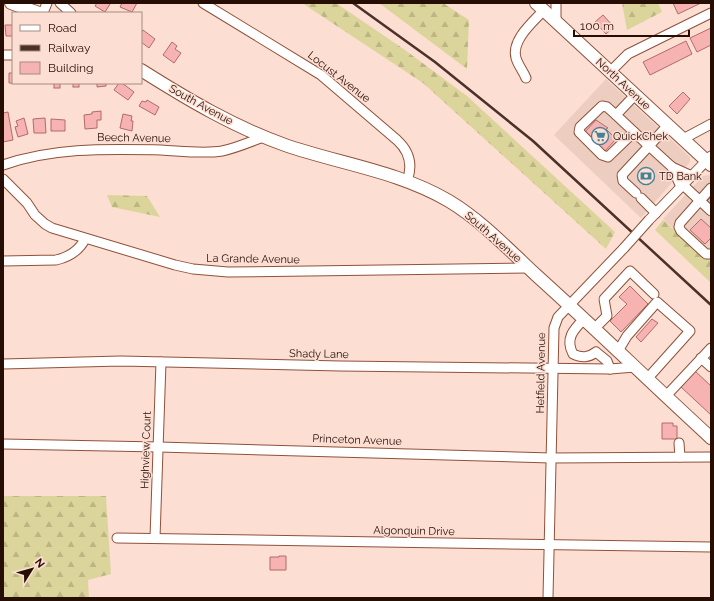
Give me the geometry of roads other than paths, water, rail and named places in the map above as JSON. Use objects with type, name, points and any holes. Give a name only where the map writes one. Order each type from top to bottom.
[{"type":"main road","points":[[12,3],[36,12]]},
{"type":"main road","name":"North Avenue","points":[[540,7],[683,139],[710,161]]},
{"type":"main road","name":"South Avenue","points":[[142,71],[186,98],[263,137],[288,146],[393,175],[450,202],[476,219],[647,379],[710,435]]},
{"type":"street","points":[[60,3],[70,12]]},
{"type":"street","name":"Locust Avenue","points":[[203,3],[321,75],[397,140],[409,156],[410,170],[407,181]]},
{"type":"street","points":[[556,3],[556,22]]},
{"type":"street","points":[[526,78],[516,56],[517,45],[522,34],[540,7]]},
{"type":"street","points":[[610,72],[628,54],[711,13]]},
{"type":"street","points":[[616,115],[635,95]]},
{"type":"street","points":[[634,132],[608,157],[602,155],[579,132],[580,127],[602,106],[607,107],[672,167],[692,176]]},
{"type":"street","points":[[683,139],[711,124]]},
{"type":"street","points":[[656,213],[623,181],[622,175],[668,125]]},
{"type":"street","name":"Beech Avenue","points":[[3,164],[75,150],[104,149],[212,152],[232,148],[263,137]]},
{"type":"street","name":"Hetfield Avenue","points":[[548,598],[554,328],[558,317],[682,186],[710,161]]},
{"type":"street","points":[[672,167],[682,186],[711,211]]},
{"type":"street","name":"La Grande Avenue","points":[[3,179],[45,224],[86,239],[174,266],[210,271],[528,268]]},
{"type":"street","points":[[711,189],[680,223],[679,227],[681,231],[706,254],[711,254]]},
{"type":"street","points":[[3,261],[56,260],[64,258],[75,252],[86,239]]},
{"type":"street","points":[[594,329],[607,316],[604,299],[630,271],[654,294]]},
{"type":"street","points":[[618,351],[627,336],[658,302],[690,331],[647,379]]},
{"type":"street","points":[[584,319],[569,338],[569,347],[573,354],[586,358],[596,352],[607,341]]},
{"type":"street","points":[[666,396],[711,348]]},
{"type":"street","points":[[596,352],[607,361],[610,369]]},
{"type":"street","points":[[568,368],[568,361],[573,354]]},
{"type":"street","points":[[701,358],[711,367]]},
{"type":"street","name":"Shady Lane","points":[[3,364],[121,361],[340,366],[610,369],[635,367]]},
{"type":"street","name":"Highview Court","points":[[155,538],[161,362]]},
{"type":"street","points":[[679,443],[680,457]]},
{"type":"street","name":"Princeton Avenue","points":[[3,444],[159,446],[551,458],[711,457]]},
{"type":"street","name":"Algonquin Drive","points":[[117,538],[549,546],[711,547]]},
{"type":"railway","points":[[353,3],[435,62],[533,141],[711,305]]},
{"type":"place","name":"QuickChek","points":[[600,136]]},
{"type":"place","name":"TD Bank","points":[[646,176]]}]
